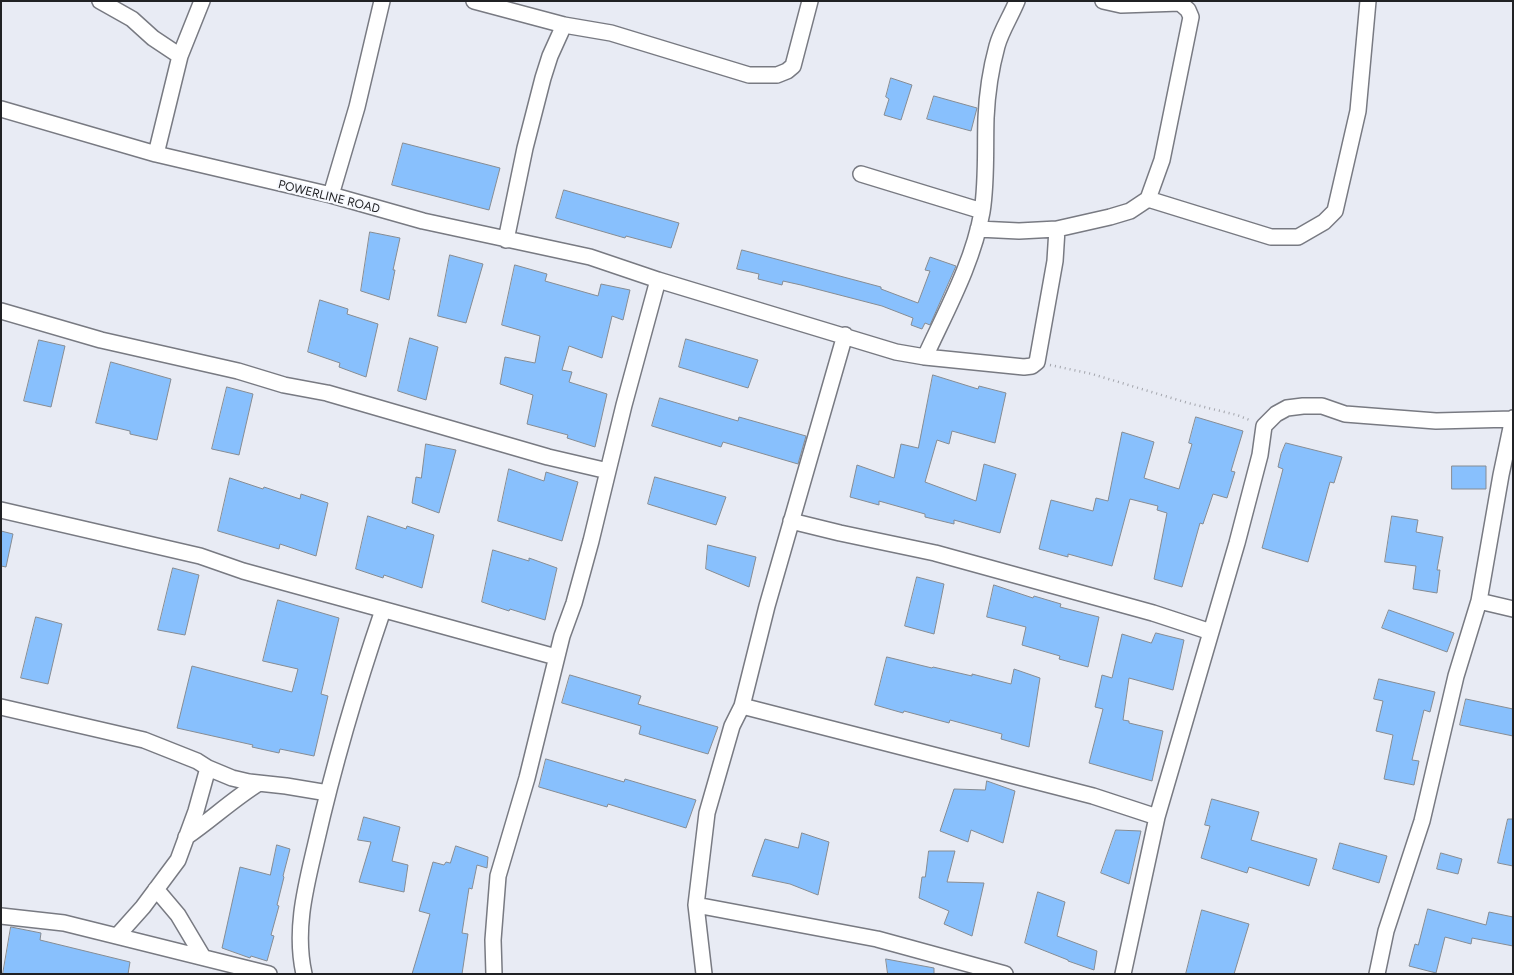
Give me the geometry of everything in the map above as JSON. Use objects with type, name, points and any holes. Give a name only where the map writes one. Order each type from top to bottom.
[{"type":"street","points":[[100,1],[132,19],[153,38],[180,56]]},
{"type":"street","points":[[156,154],[180,56],[202,1]]},
{"type":"street","points":[[331,195],[357,107],[382,1]]},
{"type":"street","points":[[474,1],[564,24],[611,33],[749,74],[777,75],[787,72],[793,66],[810,1]]},
{"type":"street","points":[[925,357],[963,274],[978,229],[982,211],[986,171],[986,116],[990,83],[997,45],[1017,1]]},
{"type":"street","points":[[978,229],[1020,231],[1057,229],[1130,211],[1148,198],[1162,160],[1191,17],[1188,10],[1180,3],[1121,5],[1102,1]]},
{"type":"street","points":[[1148,198],[1271,237],[1298,237],[1324,222],[1335,211],[1358,111],[1368,1]]},
{"type":"street","points":[[506,240],[525,148],[543,78],[564,24]]},
{"type":"street","name":"POWERLINE ROAD","points":[[1,109],[156,154],[331,195],[423,221],[590,257],[658,280],[845,335],[896,352],[925,357],[1024,367],[1032,366],[1036,362]]},
{"type":"street","points":[[860,174],[982,211]]},
{"type":"street","points":[[1036,362],[1055,260],[1057,229]]},
{"type":"street","points":[[494,974],[493,940],[498,876],[527,778],[556,657],[591,541],[658,280]]},
{"type":"street","points":[[1,311],[101,340],[327,393],[548,457],[608,472]]},
{"type":"street","points":[[704,974],[696,905],[707,813],[732,726],[742,706],[767,606],[845,335]]},
{"type":"street","points":[[1123,974],[1157,817],[1248,502],[1260,455],[1264,426],[1276,414],[1287,408],[1303,406],[1322,406],[1345,414],[1436,421],[1513,419],[1501,475],[1479,601],[1456,676],[1422,821],[1386,931],[1377,974]]},
{"type":"street","points":[[1,510],[200,556],[244,571],[556,657]]},
{"type":"street","points":[[791,521],[840,534],[935,553],[1211,632]]},
{"type":"street","points":[[1479,601],[1513,609]]},
{"type":"street","points":[[304,974],[300,957],[300,926],[305,893],[328,793],[362,670],[383,610]]},
{"type":"street","points":[[742,706],[1084,794],[1157,817]]},
{"type":"street","points":[[1,707],[144,740],[198,761],[208,768],[232,778],[328,793]]},
{"type":"street","points":[[118,935],[143,907],[178,860],[196,811],[208,768]]},
{"type":"street","points":[[186,837],[212,819],[240,795],[259,783]]},
{"type":"street","points":[[156,889],[178,915],[203,958]]},
{"type":"street","points":[[696,905],[877,939],[1005,974]]},
{"type":"street","points":[[1,916],[64,923],[269,974]]},
{"type":"path","points":[[1036,362],[1092,374],[1188,403],[1237,415],[1264,426]]},
{"type":"building","points":[[891,78],[912,85],[901,120],[884,115],[889,99],[886,97]]},
{"type":"building","points":[[934,96],[977,108],[971,131],[927,119]]},
{"type":"building","points":[[403,143],[500,168],[489,210],[392,185]]},
{"type":"building","points":[[564,190],[679,223],[671,248],[626,236],[625,238],[556,218]]},
{"type":"building","points":[[370,232],[400,238],[389,300],[361,291]]},
{"type":"building","points":[[742,250],[881,287],[881,289],[918,303],[930,271],[925,270],[930,257],[956,266],[930,325],[925,323],[922,329],[911,325],[913,318],[882,306],[783,281],[782,285],[758,279],[759,274],[737,269]]},
{"type":"building","points":[[450,255],[483,264],[466,323],[438,316]]},
{"type":"building","points":[[515,265],[547,274],[545,281],[598,296],[601,284],[630,290],[623,320],[612,316],[602,358],[569,346],[562,370],[572,372],[569,382],[607,394],[595,447],[567,438],[568,435],[527,424],[533,395],[500,384],[505,357],[535,363],[540,336],[502,325]]},
{"type":"building","points":[[320,300],[348,309],[347,314],[378,324],[366,377],[339,367],[340,363],[308,352]]},
{"type":"building","points":[[410,338],[438,347],[426,400],[398,391]]},
{"type":"building","points":[[686,339],[758,360],[748,388],[679,367]]},
{"type":"building","points":[[39,340],[65,346],[51,407],[24,401]]},
{"type":"building","points":[[111,362],[171,379],[157,440],[96,423]]},
{"type":"building","points":[[933,375],[978,389],[979,386],[1006,393],[995,443],[952,431],[949,444],[937,440],[925,482],[976,501],[984,464],[1016,474],[1000,533],[954,520],[954,524],[925,517],[925,514],[879,501],[879,505],[850,497],[857,465],[894,478],[901,444],[918,448]]},
{"type":"building","points":[[227,387],[253,394],[239,455],[212,449]]},
{"type":"building","points":[[660,398],[738,421],[739,417],[806,436],[798,464],[723,442],[721,447],[652,426]]},
{"type":"building","points":[[1196,417],[1243,431],[1231,471],[1235,472],[1227,498],[1213,494],[1203,524],[1200,523],[1182,587],[1154,579],[1167,513],[1157,510],[1158,506],[1130,499],[1112,566],[1068,554],[1068,557],[1039,549],[1051,500],[1093,511],[1096,498],[1108,501],[1122,432],[1154,442],[1144,478],[1179,489],[1192,444],[1189,443]]},
{"type":"building","points":[[1286,443],[1342,457],[1334,483],[1330,482],[1308,562],[1262,548],[1283,469],[1278,467]]},
{"type":"building","points":[[426,444],[456,450],[439,513],[412,503],[416,477],[421,478]]},
{"type":"building","points":[[1452,466],[1486,466],[1486,489],[1452,489]]},
{"type":"building","points":[[509,469],[544,481],[546,472],[578,482],[562,541],[498,521]]},
{"type":"building","points":[[655,477],[726,497],[716,525],[648,504]]},
{"type":"building","points":[[230,478],[300,499],[301,494],[328,503],[316,556],[280,544],[279,549],[218,531]]},
{"type":"building","points":[[368,516],[406,529],[407,526],[434,535],[422,588],[384,575],[383,578],[356,569]]},
{"type":"building","points":[[1392,516],[1418,520],[1416,532],[1443,537],[1437,570],[1440,570],[1437,593],[1413,589],[1416,566],[1385,562]]},
{"type":"building","points":[[1,531],[13,534],[6,567],[1,566]]},
{"type":"building","points":[[708,545],[756,557],[749,587],[706,569]]},
{"type":"building","points":[[493,550],[529,561],[529,558],[557,568],[545,620],[482,602]]},
{"type":"building","points":[[173,568],[199,575],[185,635],[158,630]]},
{"type":"building","points":[[917,577],[944,584],[934,634],[905,626]]},
{"type":"building","points":[[994,585],[1033,598],[1034,596],[1061,604],[1060,607],[1099,617],[1088,667],[1059,659],[1060,656],[1022,645],[1026,627],[987,617]]},
{"type":"building","points":[[278,600],[339,618],[321,694],[328,696],[314,756],[280,749],[279,753],[252,747],[253,745],[177,728],[192,666],[292,692],[298,669],[263,661]]},
{"type":"building","points":[[1389,610],[1454,633],[1447,652],[1382,628]]},
{"type":"building","points":[[36,617],[62,624],[48,684],[21,678]]},
{"type":"building","points":[[1156,633],[1184,640],[1173,690],[1129,678],[1123,720],[1163,731],[1152,781],[1089,763],[1103,709],[1095,707],[1102,675],[1112,678],[1122,634],[1151,643]]},
{"type":"building","points":[[887,657],[1011,684],[1014,669],[1040,678],[1029,747],[1001,739],[1002,734],[950,720],[949,723],[875,705]]},
{"type":"building","points":[[570,675],[641,696],[638,704],[718,727],[708,754],[639,734],[641,726],[562,703]]},
{"type":"building","points":[[1379,679],[1435,692],[1430,712],[1424,710],[1412,760],[1419,761],[1414,785],[1384,779],[1393,735],[1376,731],[1383,701],[1374,699]]},
{"type":"building","points":[[1466,699],[1513,709],[1513,736],[1460,725]]},
{"type":"building","points":[[546,759],[624,782],[625,779],[696,800],[686,828],[608,804],[607,807],[539,787]]},
{"type":"building","points":[[987,781],[1015,791],[1003,843],[971,830],[968,842],[940,831],[954,789],[985,790]]},
{"type":"building","points":[[1212,799],[1259,812],[1251,840],[1317,859],[1309,886],[1249,867],[1247,873],[1201,858],[1210,826],[1205,825]]},
{"type":"building","points":[[364,817],[400,827],[392,861],[408,865],[404,892],[359,882],[371,842],[358,840]]},
{"type":"building","points":[[1508,819],[1513,819],[1513,866],[1498,863]]},
{"type":"building","points":[[1116,830],[1141,831],[1129,884],[1101,873]]},
{"type":"building","points":[[802,833],[829,842],[818,895],[790,884],[752,876],[765,839],[798,848]]},
{"type":"building","points":[[1340,843],[1387,856],[1379,883],[1333,869]]},
{"type":"building","points":[[277,845],[290,849],[277,905],[279,906],[271,935],[274,936],[267,961],[251,956],[250,958],[222,948],[240,867],[270,875]]},
{"type":"building","points":[[456,846],[488,857],[487,868],[477,865],[472,889],[469,888],[462,933],[468,934],[462,974],[412,974],[430,914],[419,911],[433,862],[444,865],[446,862],[450,863]]},
{"type":"building","points":[[929,851],[955,851],[947,882],[984,883],[972,936],[944,924],[949,911],[919,898]]},
{"type":"building","points":[[1441,853],[1462,859],[1458,874],[1437,869]]},
{"type":"building","points":[[1038,892],[1065,902],[1057,936],[1097,951],[1094,970],[1025,943]]},
{"type":"building","points":[[1428,909],[1486,925],[1489,912],[1513,917],[1513,946],[1472,938],[1471,944],[1445,937],[1436,973],[1409,966],[1415,944],[1418,945]]},
{"type":"building","points":[[1202,910],[1249,924],[1234,974],[1186,974]]},
{"type":"building","points":[[11,927],[41,933],[40,940],[130,962],[128,974],[3,974]]},
{"type":"building","points":[[886,959],[934,968],[934,974],[888,974]]}]
